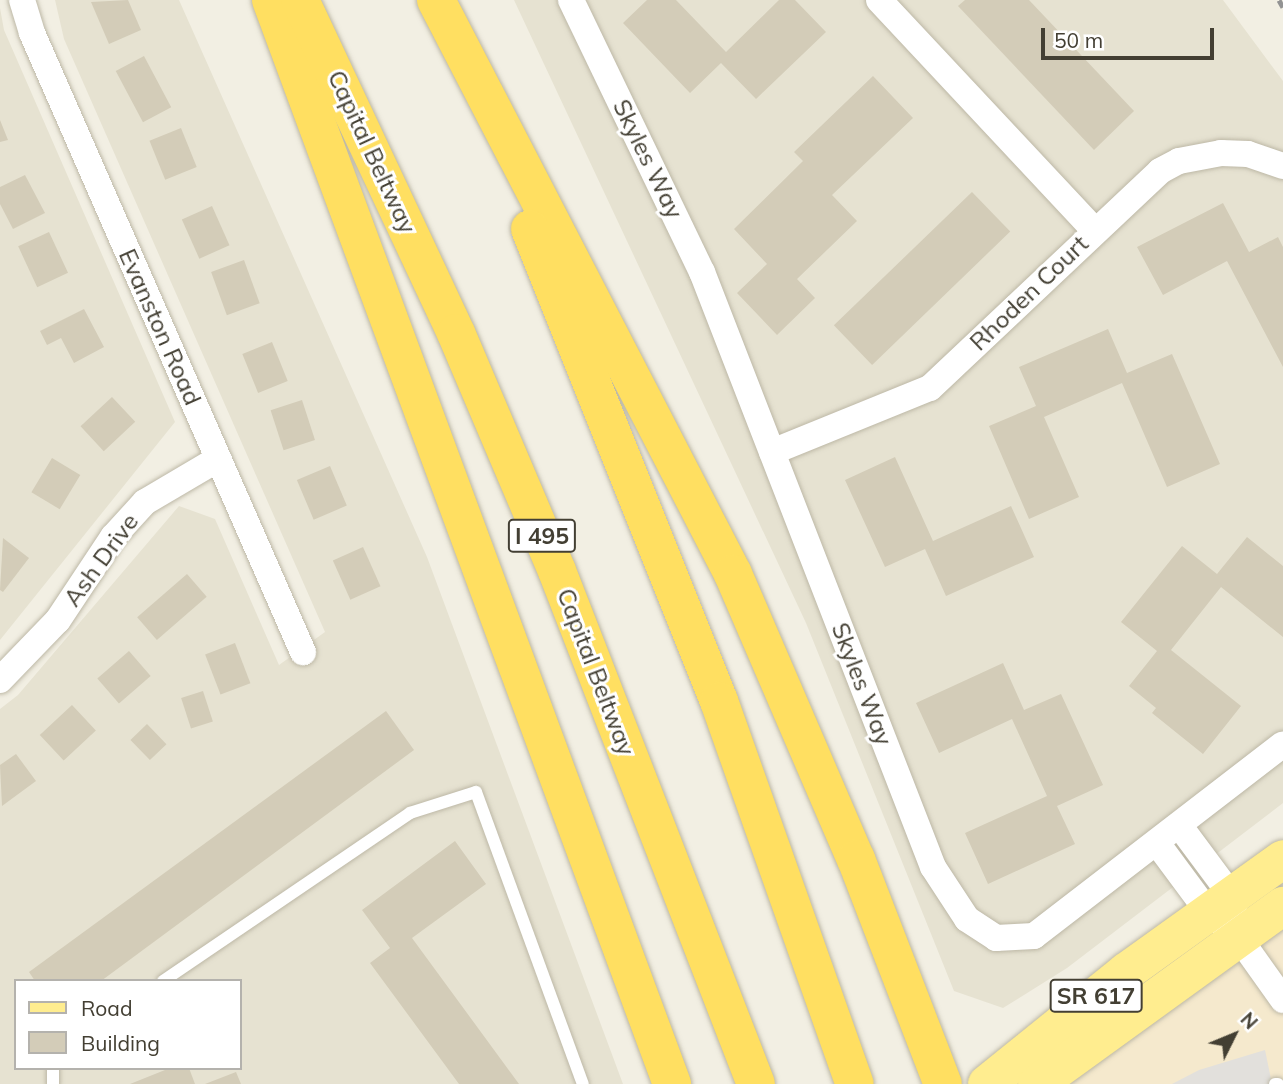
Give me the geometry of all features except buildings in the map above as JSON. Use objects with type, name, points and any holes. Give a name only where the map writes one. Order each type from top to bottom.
[{"type":"highway","points":[[271,0],[672,1084]]},
{"type":"highway","name":"Capital Beltway","points":[[300,0],[450,321],[557,571],[756,1084]]},
{"type":"highway","points":[[435,0],[733,574],[795,710],[943,1084]]},
{"type":"highway","points":[[435,0],[719,701],[855,1084]]},
{"type":"main road","name":"SR 617","points":[[987,1084],[1219,903],[1283,859]]},
{"type":"main road","name":"SR 617","points":[[1037,1084],[1283,906]]},
{"type":"street","name":"Evanston Road","points":[[22,0],[303,652]]},
{"type":"street","name":"Skyles Way","points":[[571,0],[702,272],[933,867],[967,919],[996,938],[1034,936],[1157,843]]},
{"type":"street","points":[[879,0],[1094,230]]},
{"type":"street","name":"Rhoden Court","points":[[772,452],[930,388],[1094,230],[1160,171],[1179,161],[1221,153],[1248,154],[1283,166]]},
{"type":"street","name":"Ash Drive","points":[[0,680],[58,621],[113,537],[145,502],[218,459]]},
{"type":"street","points":[[1219,903],[1157,843],[1283,744]]},
{"type":"street","points":[[1179,825],[1239,938],[1283,1000]]},
{"type":"lane","points":[[166,979],[410,813],[476,792],[583,1084]]},
{"type":"shaded area","points":[[55,0],[179,0],[427,557],[623,1084],[0,1084],[0,709],[18,695],[179,506],[215,519],[279,665],[325,632],[64,39]]},
{"type":"shaded area","points":[[514,0],[1223,0],[1283,81],[1283,803],[1067,968],[1003,1008],[954,991],[806,623]]},
{"type":"shaded area","points":[[0,8],[4,30],[175,422],[0,640]]},
{"type":"shaded area","points":[[1283,924],[1283,1084],[1041,1084]]},
{"type":"shaded area","points":[[1265,1050],[1272,1084],[1172,1084],[1199,1070]]},
{"type":"railway","points":[[1279,0],[1283,7]]}]
